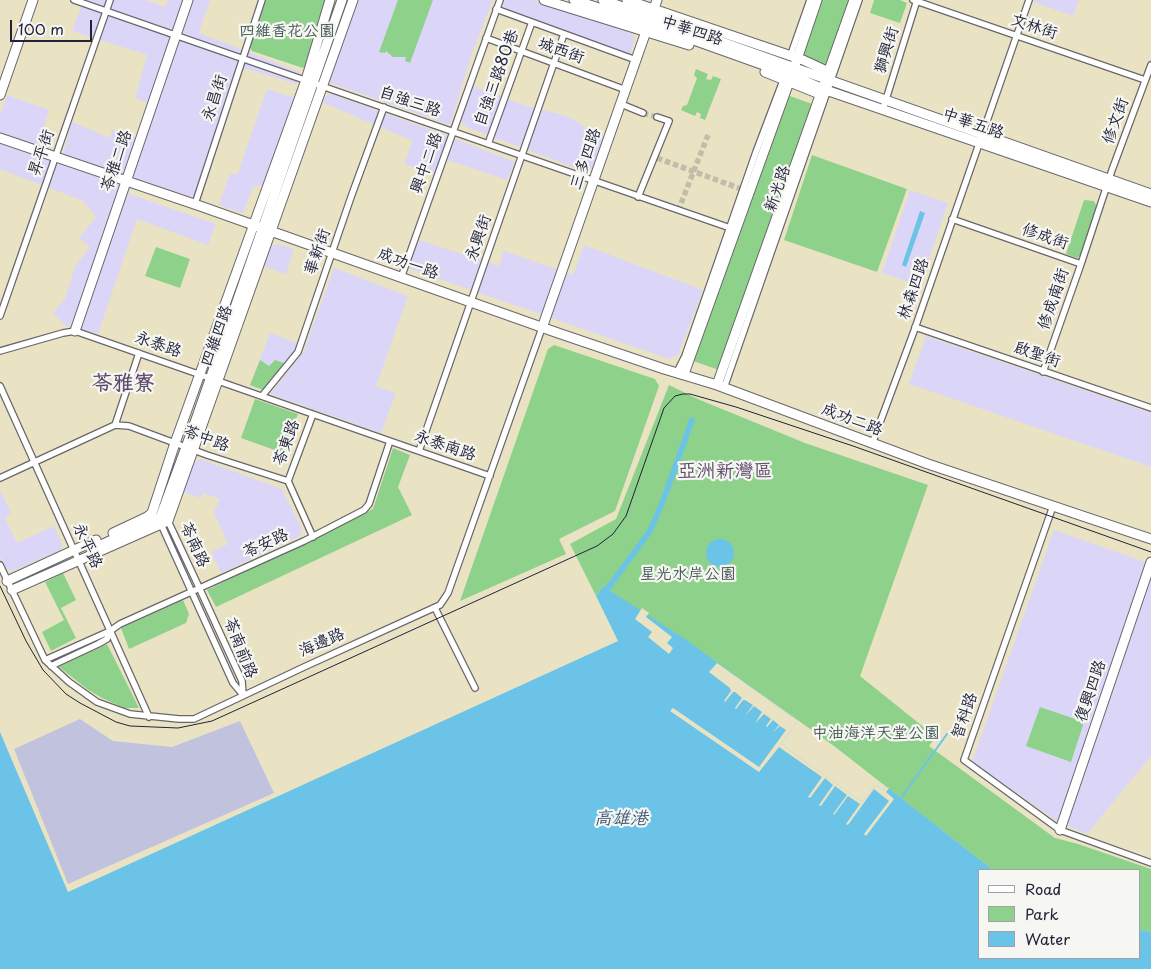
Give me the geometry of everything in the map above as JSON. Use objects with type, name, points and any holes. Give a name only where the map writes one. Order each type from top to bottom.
[{"type":"street","points":[[0,95],[33,0]]},
{"type":"street","name":"自強三路","points":[[74,0],[733,229]]},
{"type":"street","name":"昇平街","points":[[0,316],[2,303],[56,156],[110,0]]},
{"type":"street","name":"苓雅二路","points":[[75,331],[188,0]]},
{"type":"street","name":"永昌街","points":[[195,204],[262,0]]},
{"type":"street","name":"四維四路","points":[[314,83],[330,0]]},
{"type":"street","name":"四維四路","points":[[160,519],[190,448],[267,230],[342,0]]},
{"type":"street","name":"四維四路","points":[[160,519],[175,443],[253,226],[314,83],[353,0]]},
{"type":"street","name":"興中二路","points":[[401,278],[500,0]]},
{"type":"street","name":"中華四路","points":[[544,0],[650,21]]},
{"type":"street","name":"中華四路","points":[[574,0],[794,58],[829,77]]},
{"type":"street","name":"中華四路","points":[[603,0],[650,21],[789,74],[824,91]]},
{"type":"street","name":"中華四路","points":[[627,0],[650,21]]},
{"type":"street","name":"三多四路","points":[[542,328],[657,0]]},
{"type":"street","name":"新光路","points":[[681,373],[789,74],[810,0]]},
{"type":"street","name":"新光路","points":[[794,58],[817,0]]},
{"type":"street","name":"新光路","points":[[829,77],[854,0]]},
{"type":"street","name":"新光路","points":[[720,386],[829,77],[859,0]]},
{"type":"street","name":"文林街","points":[[915,0],[1146,80]]},
{"type":"street","name":"獅興街","points":[[884,105],[915,0]]},
{"type":"street","name":"林森四路","points":[[872,444],[915,327],[1029,0]]},
{"type":"street","points":[[496,9],[636,60]]},
{"type":"street","name":"自強三路80巷","points":[[488,144],[532,22]]},
{"type":"street","name":"永興街","points":[[419,451],[564,34]]},
{"type":"street","name":"城西街","points":[[486,38],[626,90]]},
{"type":"street","name":"修文街","points":[[1108,183],[1151,65]]},
{"type":"street","name":"中華五路","points":[[789,74],[829,77],[884,105]]},
{"type":"street","name":"中華五路","points":[[824,91],[884,105],[1108,183],[1151,202]]},
{"type":"street","points":[[621,104],[643,113]]},
{"type":"street","name":"華新街","points":[[262,396],[298,352],[384,107]]},
{"type":"street","points":[[638,197],[668,120],[657,117]]},
{"type":"street","points":[[0,138],[267,230]]},
{"type":"street","name":"中華五路","points":[[1108,183],[1151,194]]},
{"type":"street","name":"修成街","points":[[952,219],[1081,264],[1108,183]]},
{"type":"street","name":"成功一路","points":[[267,230],[542,328]]},
{"type":"street","name":"修成南街","points":[[1043,372],[1081,264]]},
{"type":"street","name":"啟聖街","points":[[915,327],[1151,408]]},
{"type":"street","name":"成功二路","points":[[542,328],[720,386],[872,444],[1151,539]]},
{"type":"street","name":"海邊路","points":[[0,565],[45,660],[68,682],[98,702],[130,714],[149,717],[194,718],[440,605],[448,593],[542,328]]},
{"type":"street","name":"永泰路","points":[[0,351],[63,332],[75,331],[390,441]]},
{"type":"street","points":[[0,478],[115,426],[139,353]]},
{"type":"street","name":"永平路","points":[[0,386],[149,717]]},
{"type":"street","name":"苓東路","points":[[313,414],[288,481],[313,536]]},
{"type":"street","name":"苓中路","points":[[115,426],[129,426],[288,481]]},
{"type":"street","name":"永泰南路","points":[[390,441],[490,476]]},
{"type":"street","name":"苓安路","points":[[45,660],[313,536],[364,510],[370,504],[390,441]]},
{"type":"street","name":"智科路","points":[[1053,506],[964,760],[1060,830],[1151,863]]},
{"type":"street","points":[[76,556],[147,517],[160,519]]},
{"type":"street","points":[[10,586],[160,519]]},
{"type":"street","name":"苓南路","points":[[160,519],[199,588]]},
{"type":"street","name":"苓南路","points":[[160,519],[191,591]]},
{"type":"street","name":"復興四路","points":[[1060,830],[1151,562]]},
{"type":"street","name":"苓南前路","points":[[199,588],[242,681],[242,695]]},
{"type":"street","name":"苓南前路","points":[[191,591],[233,683],[242,695]]},
{"type":"street","points":[[435,608],[475,688]]},
{"type":"street","name":"苓安路","points":[[51,666],[107,639],[110,631]]},
{"type":"shaded area","points":[[84,0],[146,0],[165,7],[168,0],[210,0],[199,33],[300,72],[296,84],[237,66],[194,198],[132,177],[129,194],[216,224],[208,245],[137,219],[98,334],[65,325],[53,313],[65,299],[75,266],[90,247],[79,238],[96,217],[83,201],[0,169],[0,115],[7,95],[49,110],[38,143],[63,153],[72,122],[110,138],[112,130],[137,138],[149,103],[135,98],[147,55],[72,31]]},
{"type":"shaded area","points":[[356,0],[493,0],[472,53],[450,125],[328,82]]},
{"type":"shaded area","points":[[503,0],[532,0],[628,30],[635,38],[630,56],[501,8]]},
{"type":"shaded area","points":[[1034,0],[1079,0],[1073,16],[1034,2]]},
{"type":"shaded area","points":[[472,86],[521,104],[570,117],[587,129],[604,137],[593,168],[583,171],[464,126],[461,120]]},
{"type":"shaded area","points":[[267,89],[295,98],[268,187],[254,185],[243,213],[219,205],[230,173],[237,175]]},
{"type":"shaded area","points":[[331,94],[515,162],[507,180],[447,160],[441,176],[404,164],[413,141],[321,102],[326,96]]},
{"type":"shaded area","points":[[910,190],[948,203],[920,286],[882,273]]},
{"type":"shaded area","points":[[419,240],[499,266],[504,251],[573,275],[584,245],[703,290],[678,355],[669,359],[408,268]]},
{"type":"shaded area","points":[[277,244],[294,249],[286,274],[263,266],[269,248]]},
{"type":"shaded area","points":[[334,268],[408,296],[376,386],[396,393],[381,433],[270,394],[303,353]]},
{"type":"shaded area","points":[[270,333],[297,343],[296,350],[263,390],[250,385]]},
{"type":"shaded area","points":[[926,336],[1151,413],[1151,467],[909,384]]},
{"type":"shaded area","points":[[200,459],[282,489],[302,529],[300,536],[221,573],[211,552],[228,544],[214,512],[220,499],[203,493],[201,498],[183,492],[194,462]]},
{"type":"shaded area","points":[[0,490],[11,513],[5,518],[17,543],[54,526],[62,544],[61,550],[12,571],[5,568],[0,556]]},
{"type":"shaded area","points":[[1054,530],[1151,564],[1151,756],[1087,834],[1060,823],[972,762]]},
{"type":"shaded area","points":[[80,719],[113,741],[172,747],[240,721],[274,793],[68,884],[14,749]]},
{"type":"green space","name":"四維香花公園","points":[[266,0],[329,0],[307,66],[303,68],[252,51],[250,47]]},
{"type":"green space","points":[[398,0],[433,0],[410,63],[405,61],[406,57],[393,57],[386,51],[385,53],[379,52]]},
{"type":"green space","points":[[819,0],[850,0],[828,65],[800,55]]},
{"type":"green space","points":[[874,0],[900,0],[907,3],[900,23],[870,13]]},
{"type":"green space","points":[[696,69],[708,74],[706,79],[711,80],[713,76],[721,79],[705,120],[700,118],[701,114],[697,112],[695,116],[681,110],[683,106],[687,105],[697,78],[694,75]]},
{"type":"green space","points":[[787,95],[815,105],[719,370],[693,361]]},
{"type":"green space","points":[[812,155],[907,189],[877,272],[784,240]]},
{"type":"green space","points":[[1084,200],[1094,201],[1097,207],[1081,255],[1077,258],[1066,254]]},
{"type":"green space","points":[[156,247],[190,259],[180,288],[145,276]]},
{"type":"green space","points":[[554,345],[655,379],[659,386],[615,511],[559,539],[566,554],[460,601],[548,349]]},
{"type":"green space","points":[[260,360],[269,366],[275,360],[286,364],[263,390],[250,385]]},
{"type":"green space","points":[[669,385],[700,400],[805,443],[928,485],[860,676],[936,737],[929,746],[1055,838],[1151,869],[1151,932],[1141,930],[1141,869],[992,869],[834,746],[712,659],[603,586],[596,596],[570,544],[616,519]]},
{"type":"green space","points":[[255,399],[298,414],[283,453],[241,438]]},
{"type":"green space","points":[[393,448],[410,455],[398,487],[412,515],[216,607],[207,590],[373,509]]},
{"type":"green space","points":[[63,573],[76,600],[61,608],[76,638],[51,651],[42,632],[64,620],[45,582]]},
{"type":"green space","points":[[183,600],[189,614],[186,623],[129,649],[121,628]]},
{"type":"green space","points":[[107,644],[139,708],[124,708],[102,698],[87,689],[58,666]]},
{"type":"green space","points":[[1040,707],[1084,722],[1071,762],[1026,746]]},
{"type":"water","points":[[920,211],[925,213],[906,267],[902,265]]},
{"type":"water","points":[[720,539],[730,543],[734,553],[730,563],[720,567],[710,563],[706,553],[710,543]]},
{"type":"water","name":"高雄港","points":[[603,586],[685,639],[798,721],[781,744],[862,802],[876,785],[883,790],[887,787],[992,869],[978,869],[978,959],[1141,959],[1141,930],[1151,932],[1151,969],[0,969],[0,732],[68,892],[618,641],[596,596]]},
{"type":"pier","points":[[642,608],[649,613],[646,617],[672,637],[667,643],[673,648],[669,654],[648,637],[652,632],[635,619]]},
{"type":"pier","points":[[717,663],[798,721],[781,744],[862,802],[876,785],[883,790],[887,787],[889,788],[886,792],[894,799],[866,836],[864,834],[889,801],[874,789],[848,825],[846,824],[860,804],[848,796],[834,815],[847,795],[835,786],[821,806],[819,805],[833,785],[825,778],[810,798],[808,797],[822,777],[779,747],[759,772],[670,711],[673,708],[759,767],[786,730],[780,726],[773,732],[779,725],[773,720],[767,727],[771,719],[764,714],[755,723],[762,712],[754,706],[745,716],[753,705],[743,700],[736,709],[742,698],[735,692],[725,702],[731,691],[730,688],[709,672]]},
{"type":"waterway","points":[[608,588],[650,531],[663,501],[692,420]]},
{"type":"waterway","points":[[901,798],[947,734]]},
{"type":"tunnel","points":[[643,113],[657,117]]},
{"type":"tunnel","points":[[678,211],[708,135]]},
{"type":"tunnel","points":[[657,158],[744,190]]},
{"type":"tram line","points":[[0,586],[26,641],[43,670],[66,694],[80,703],[116,722],[130,726],[178,728],[212,721],[597,546],[613,534],[626,516],[664,408],[675,396],[683,394],[690,394],[736,407],[853,446],[1151,552]]},
{"type":"district","name":"苓雅寮","points":[[123,384]]},
{"type":"district","name":"亞洲新灣區","points":[[725,472]]},
{"type":"park label","name":"星光水岸公園","points":[[688,575]]},
{"type":"park label","name":"中油海洋天堂公園","points":[[876,734]]}]
